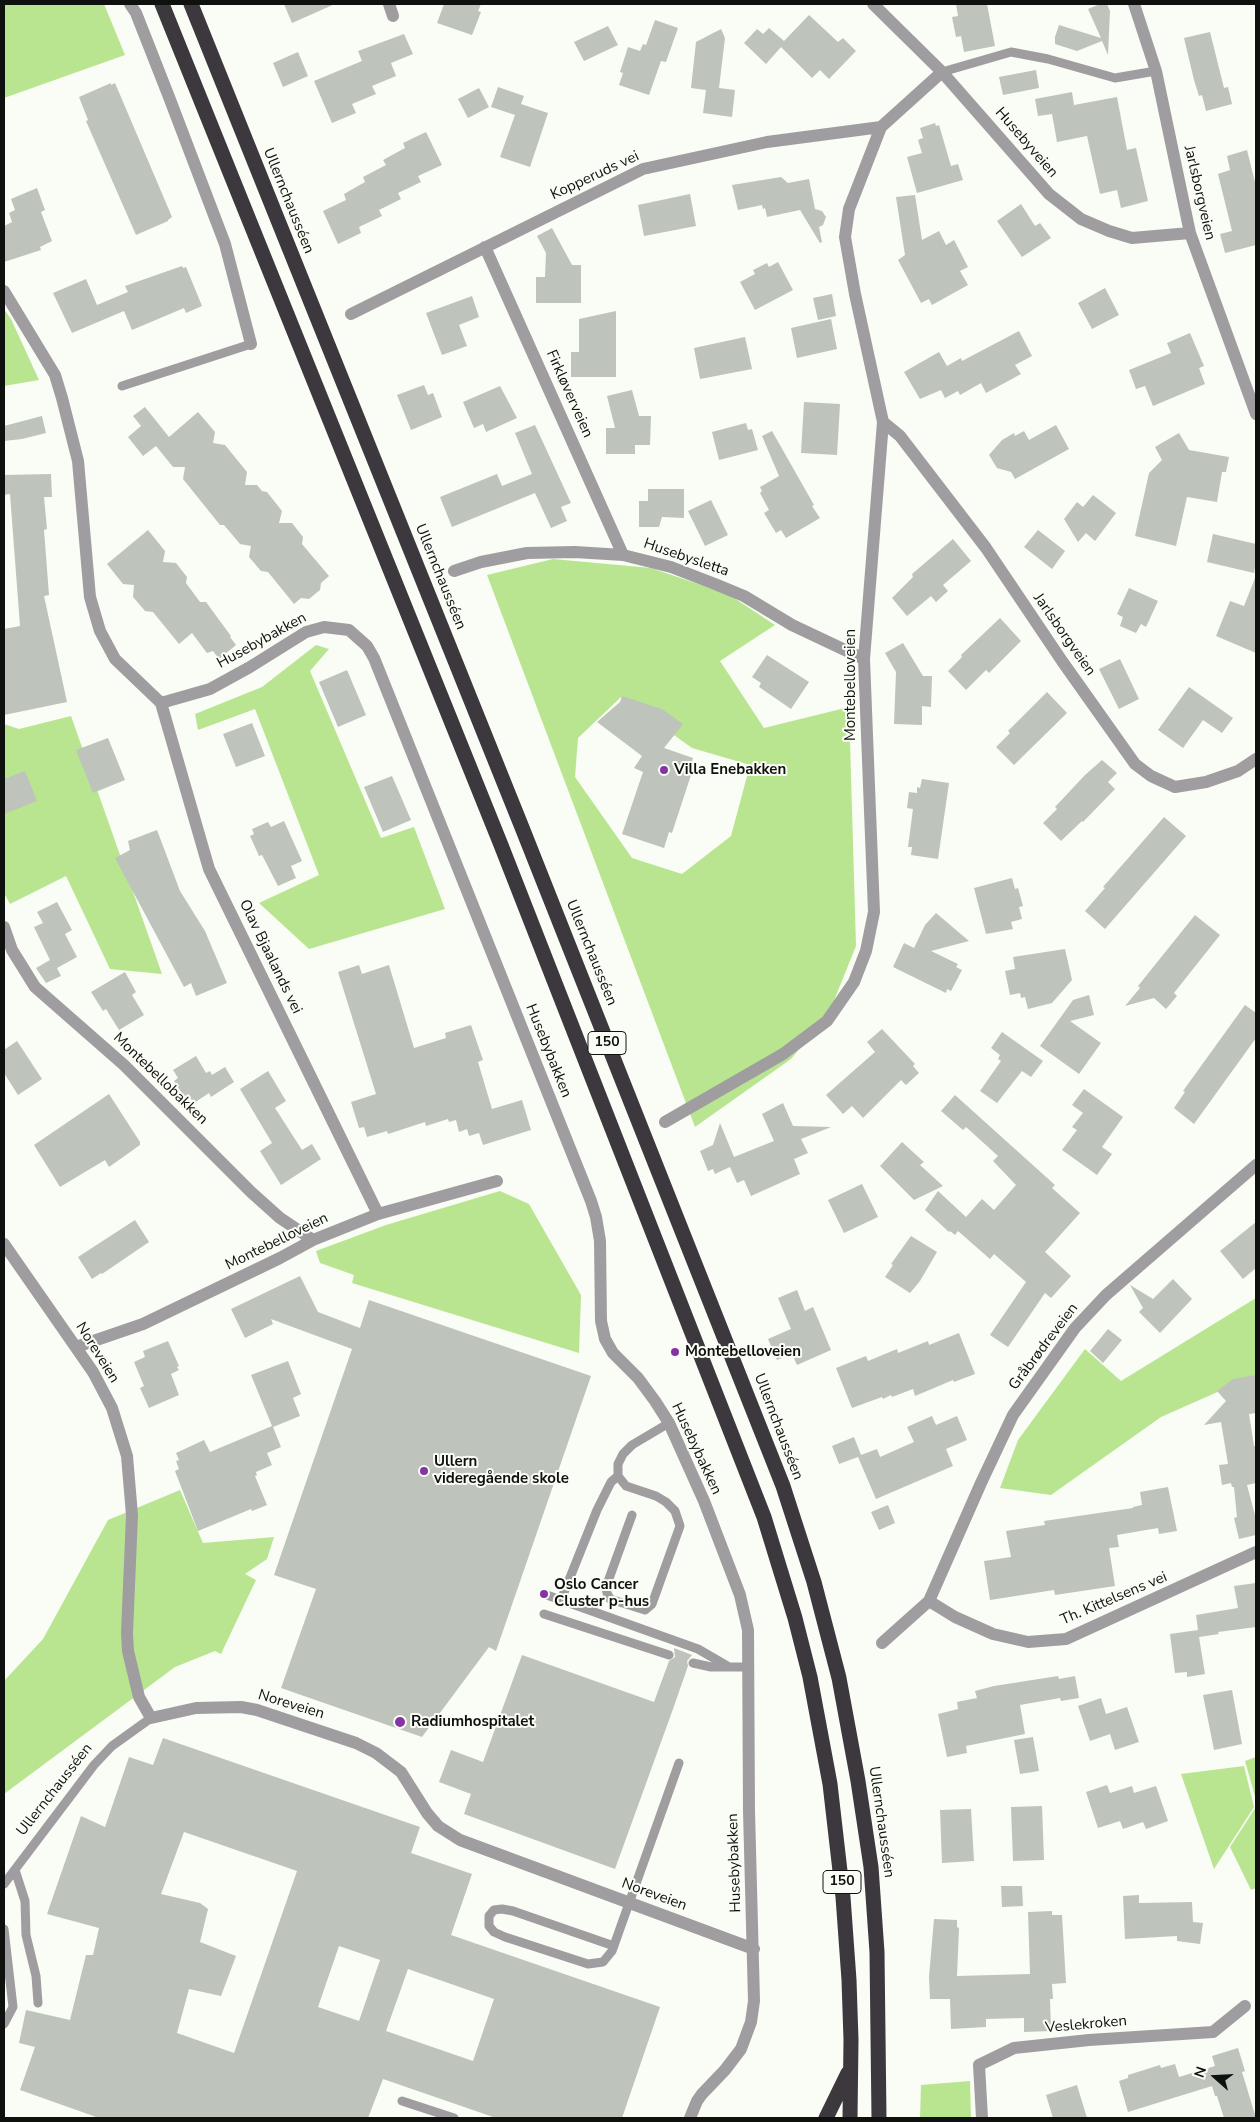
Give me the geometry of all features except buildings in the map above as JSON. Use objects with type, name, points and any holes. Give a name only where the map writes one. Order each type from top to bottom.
[{"type":"highway","name":"150","points":[[162,4],[497,836],[764,1517],[800,1635],[810,1677],[830,1784],[846,1930],[850,2012],[850,2118]]},
{"type":"highway","name":"Ullernchausséen","points":[[191,4],[786,1494],[814,1582],[839,1678],[860,1790],[871,1867],[877,1952],[879,2118]]},
{"type":"highway","name":"150","points":[[827,2117],[851,2068]]},
{"type":"street","points":[[130,4],[136,13],[225,244],[251,344]]},
{"type":"street","name":"Husebyveien","points":[[873,4],[942,72],[1049,194],[1081,219],[1132,238],[1190,233]]},
{"type":"street","name":"Jarlsborgveien","points":[[1134,4],[1156,71],[1190,233],[1256,414]]},
{"type":"street","points":[[882,127],[942,72]]},
{"type":"street","name":"Kopperuds vei","points":[[351,314],[643,169],[767,142],[882,127]]},
{"type":"street","name":"Montebelloveien","points":[[665,1122],[783,1054],[827,1021],[854,982],[866,951],[874,912],[864,659],[883,422],[855,294],[846,236],[849,209],[882,127]]},
{"type":"street","name":"Firkløverveien","points":[[485,247],[622,554]]},
{"type":"street","points":[[4,291],[55,375],[62,398],[78,461],[90,597],[100,631],[115,658],[161,703]]},
{"type":"street","name":"Jarlsborgveien","points":[[883,422],[900,436],[986,548],[1035,623],[1135,764],[1151,776],[1175,787],[1206,782],[1238,771],[1256,758]]},
{"type":"street","name":"Husebysletta","points":[[454,571],[481,562],[528,553],[622,554],[671,567],[737,593],[792,625],[864,659]]},
{"type":"street","name":"Husebybakken","points":[[161,703],[210,689],[250,667],[306,632],[324,627],[348,630],[367,646],[374,658],[591,1202],[600,1241],[601,1321],[605,1339],[613,1353],[638,1378],[655,1400],[669,1423],[704,1501],[740,1595],[748,1630],[749,1811],[755,1991],[747,2036],[733,2060],[696,2101],[690,2118]]},
{"type":"street","name":"Olav Bjaalands vei","points":[[161,703],[209,870],[378,1214]]},
{"type":"street","name":"Montebellobakken","points":[[4,927],[12,950],[35,987],[124,1065],[251,1192],[280,1218],[313,1240]]},
{"type":"street","name":"Gråbrødreveien","points":[[929,1601],[980,1483],[1014,1415],[1075,1328],[1106,1295],[1256,1165]]},
{"type":"street","name":"Montebelloveien","points":[[76,1347],[143,1324],[280,1258],[313,1240],[378,1214],[497,1180]]},
{"type":"street","name":"Noreveien","points":[[4,1244],[93,1372],[112,1408],[127,1456],[132,1515],[126,1633],[128,1651],[139,1696],[151,1718],[196,1708],[241,1707],[257,1710],[356,1744],[376,1753],[401,1772],[427,1813],[438,1826],[460,1840],[754,1948]]},
{"type":"street","name":"Th. Kittelsens vei","points":[[929,1601],[955,1618],[992,1634],[1028,1642],[1066,1639],[1256,1552]]},
{"type":"street","points":[[882,1643],[929,1601]]},
{"type":"street","name":"Veslekroken","points":[[982,2118],[979,2065],[1014,2048],[1088,2040],[1213,2032],[1245,2006]]},
{"type":"lane","points":[[942,72],[1012,52],[1048,59],[1115,78],[1156,71]]},
{"type":"lane","points":[[122,386],[251,344]]},
{"type":"lane","points":[[632,1515],[606,1587],[610,1599],[645,1610],[652,1604],[680,1526],[675,1511],[666,1502],[656,1496],[626,1486],[618,1476],[618,1464],[623,1454],[632,1445],[669,1423]]},
{"type":"lane","points":[[561,1600],[597,1510],[611,1482],[618,1476]]},
{"type":"lane","points":[[544,1594],[698,1649],[728,1667]]},
{"type":"lane","points":[[544,1614],[669,1655]]},
{"type":"lane","points":[[693,1663],[711,1667],[748,1667]]},
{"type":"lane","name":"Ullernchausséen","points":[[4,1884],[94,1765],[112,1746],[151,1718]]},
{"type":"lane","points":[[614,1946],[513,1911],[494,1910],[489,1916],[489,1926],[494,1932],[588,1964],[603,1962],[614,1946],[679,1763]]},
{"type":"lane","points":[[14,1870],[24,1901],[26,1935],[36,1976],[38,2003]]},
{"type":"lane","points":[[4,1929],[13,2006],[4,2024]]},
{"type":"lane","points":[[402,2101],[454,2118]]},
{"type":"green space","points":[[4,4],[104,4],[125,55],[4,98]]},
{"type":"green space","points":[[4,309],[11,319],[39,380],[4,386]]},
{"type":"green space","points":[[553,559],[651,568],[728,594],[775,625],[720,661],[764,728],[849,707],[856,946],[829,1013],[791,1059],[695,1127],[487,575]],"holes":[[[621,697],[692,748],[750,765],[731,836],[682,874],[632,858],[575,777],[578,738]]]},
{"type":"green space","points":[[316,645],[329,649],[310,671],[381,838],[414,827],[445,909],[309,949],[259,903],[319,875],[255,709],[198,730],[195,714],[262,687]]},
{"type":"green space","points":[[71,716],[162,974],[110,969],[66,876],[10,904],[4,893],[4,724],[19,729]]},
{"type":"green space","points":[[500,1191],[529,1204],[581,1295],[579,1353],[352,1283],[354,1275],[320,1263],[316,1251],[386,1225]]},
{"type":"green space","points":[[1256,1298],[1256,1375],[1161,1417],[1051,1495],[1000,1488],[1018,1440],[1085,1349],[1121,1381]]},
{"type":"green space","points":[[180,1490],[203,1543],[274,1537],[267,1559],[245,1574],[256,1580],[221,1654],[215,1651],[175,1667],[4,1794],[4,1681],[43,1639],[108,1520]]},
{"type":"green space","points":[[1256,1757],[1256,1800],[1245,1761]]},
{"type":"green space","points":[[1244,1766],[1254,1807],[1214,1869],[1181,1774]]},
{"type":"green space","points":[[1256,1807],[1256,1888],[1251,1890],[1230,1847]]},
{"type":"green space","points":[[970,2081],[971,2118],[920,2118],[921,2085]]},
{"type":"place","name":"Villa Enebakken","points":[[664,770]]},
{"type":"place","name":"Montebelloveien","points":[[675,1352]]},
{"type":"place","name":"Ullern videregående skole","points":[[424,1471]]},
{"type":"place","name":"Oslo Cancer Cluster p-hus","points":[[544,1594]]},
{"type":"place","name":"Radiumhospitalet","points":[[400,1722]]}]
